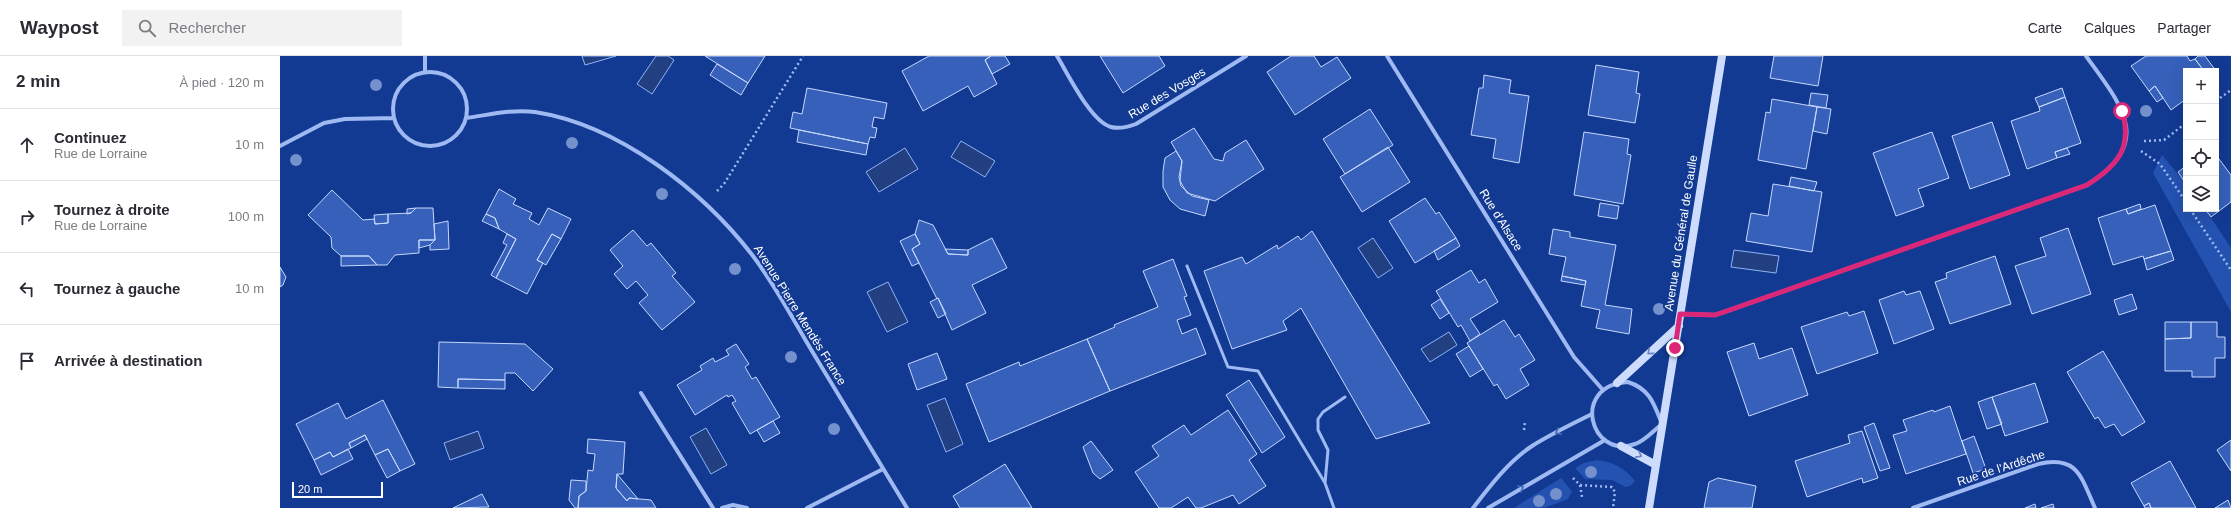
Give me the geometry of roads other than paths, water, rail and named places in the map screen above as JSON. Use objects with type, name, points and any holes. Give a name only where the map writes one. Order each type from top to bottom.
[{"type":"street","points":[[425,56],[425,72]]},
{"type":"street","name":"Rue des Vosges","points":[[1057,56],[1096,117],[1111,127],[1121,128],[1136,124],[1246,56]]},
{"type":"street","name":"Rue d'Alsace","points":[[1387,56],[1574,357],[1603,390]]},
{"type":"street","name":"Avenue du Général de Gaulle","points":[[1649,508],[1722,56]]},
{"type":"street","points":[[1680,314],[1715,315],[2087,185],[2103,175],[2115,163],[2126,142],[2126,122],[2118,101],[2086,56]]},
{"type":"street","points":[[425,72],[438,73],[449,77],[458,85],[464,95],[467,106],[466,118],[461,129],[453,139],[430,147],[418,145],[407,139],[398,130],[392,106],[396,94],[403,83],[414,76],[425,72]]},
{"type":"street","name":"Avenue Pierre Mendès France","points":[[466,118],[533,112],[576,124],[626,145],[652,162],[706,203],[723,220],[754,258],[907,508]]},
{"type":"street","points":[[280,146],[324,124],[345,119],[394,118]]},
{"type":"street","points":[[1656,465],[1621,446],[1605,440],[1595,428],[1592,414],[1597,396],[1603,390],[1617,383],[1679,326]]},
{"type":"street","points":[[1617,383],[1628,382],[1639,386],[1647,392],[1653,401],[1662,424],[1636,444],[1621,446]]},
{"type":"street","points":[[641,393],[713,508]]},
{"type":"street","points":[[1473,508],[1496,478],[1521,455],[1533,446],[1592,414]]},
{"type":"street","points":[[1488,508],[1605,440]]},
{"type":"street","name":"Rue de l'Ardêche","points":[[1912,508],[2038,464],[2057,461],[2066,462],[2077,470],[2095,508]]},
{"type":"street","points":[[807,508],[883,469]]},
{"type":"street","points":[[722,508],[733,505],[747,508]]},
{"type":"lane","points":[[1187,266],[1228,367],[1258,371],[1325,482],[1334,508]]},
{"type":"lane","points":[[1325,482],[1328,450],[1318,430],[1318,419],[1323,412],[1345,397]]}]
